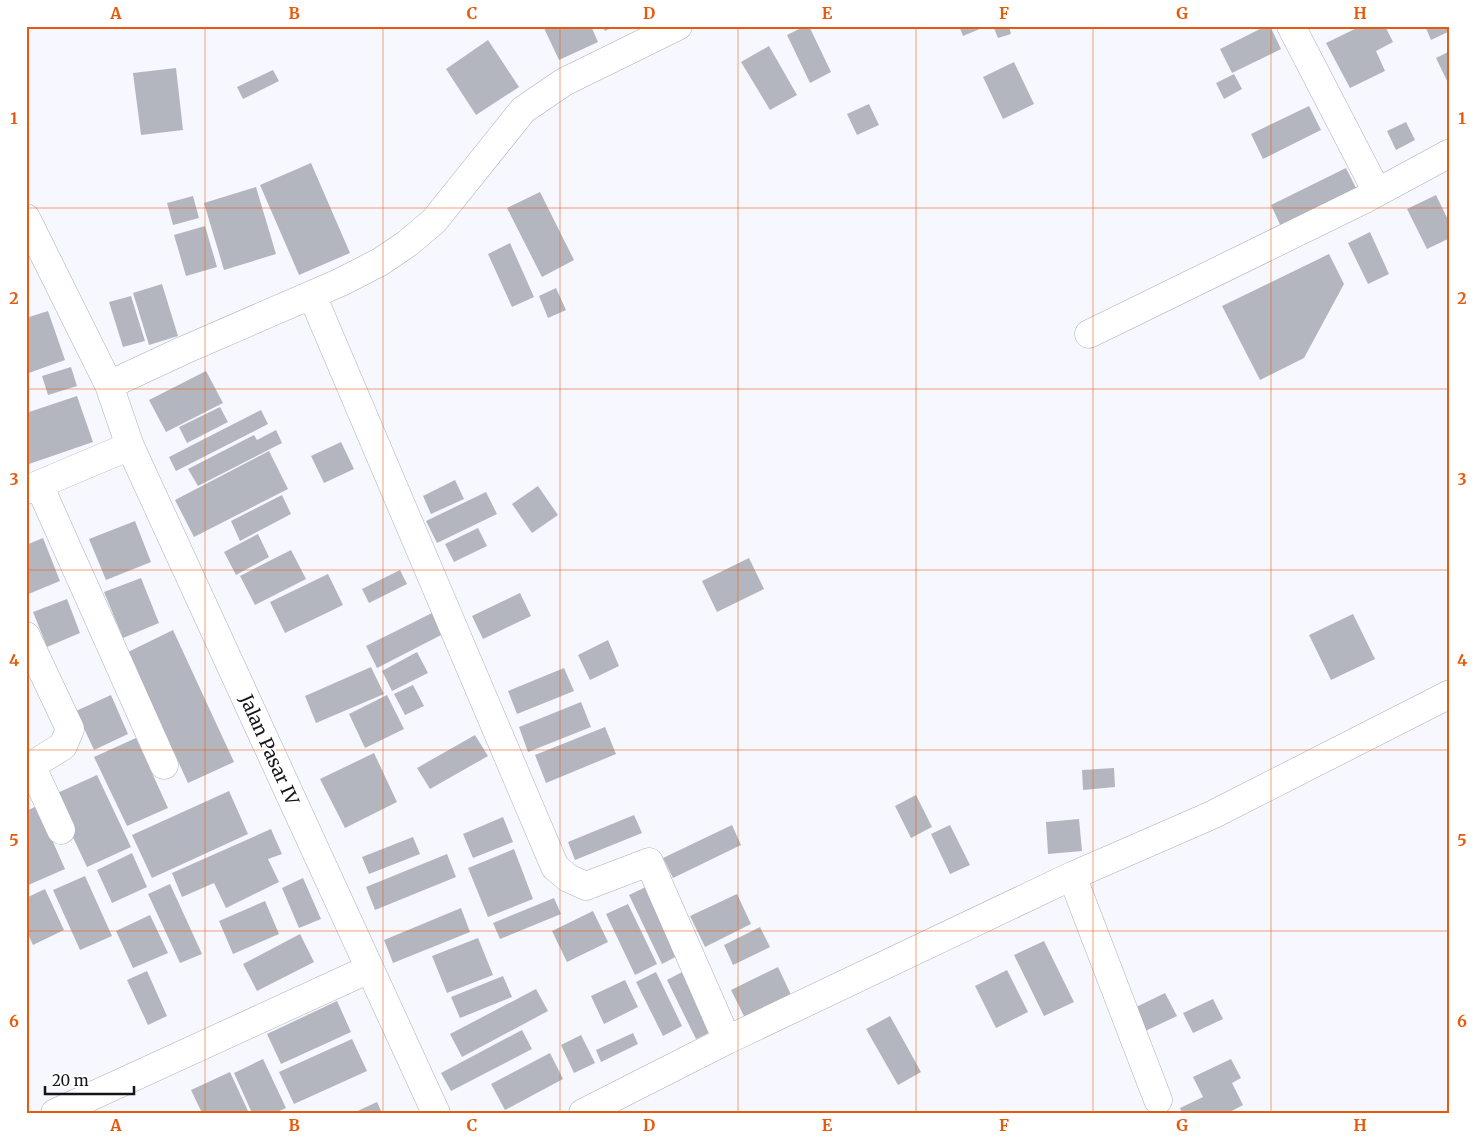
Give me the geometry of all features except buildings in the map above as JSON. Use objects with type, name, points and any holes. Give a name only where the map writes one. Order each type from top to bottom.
[{"type":"street","points":[[109,385],[312,295],[380,262],[408,243],[434,221],[523,110],[564,82],[648,33],[678,26]]},
{"type":"street","points":[[1291,26],[1377,192]]},
{"type":"street","points":[[1089,334],[1377,192],[1450,153]]},
{"type":"street","name":"Jalan Pasar IV","points":[[26,218],[109,385],[130,446],[436,1113]]},
{"type":"street","points":[[312,295],[555,868],[568,878],[586,886],[649,862],[727,1040]]},
{"type":"street","points":[[130,446],[33,488],[164,765]]},
{"type":"street","points":[[26,636],[70,729],[62,746],[29,768],[60,830]]},
{"type":"street","points":[[583,1113],[727,1040],[1072,876],[1212,814],[1450,694]]},
{"type":"street","points":[[1072,876],[1158,1100]]},
{"type":"street","points":[[54,1113],[369,969]]}]
